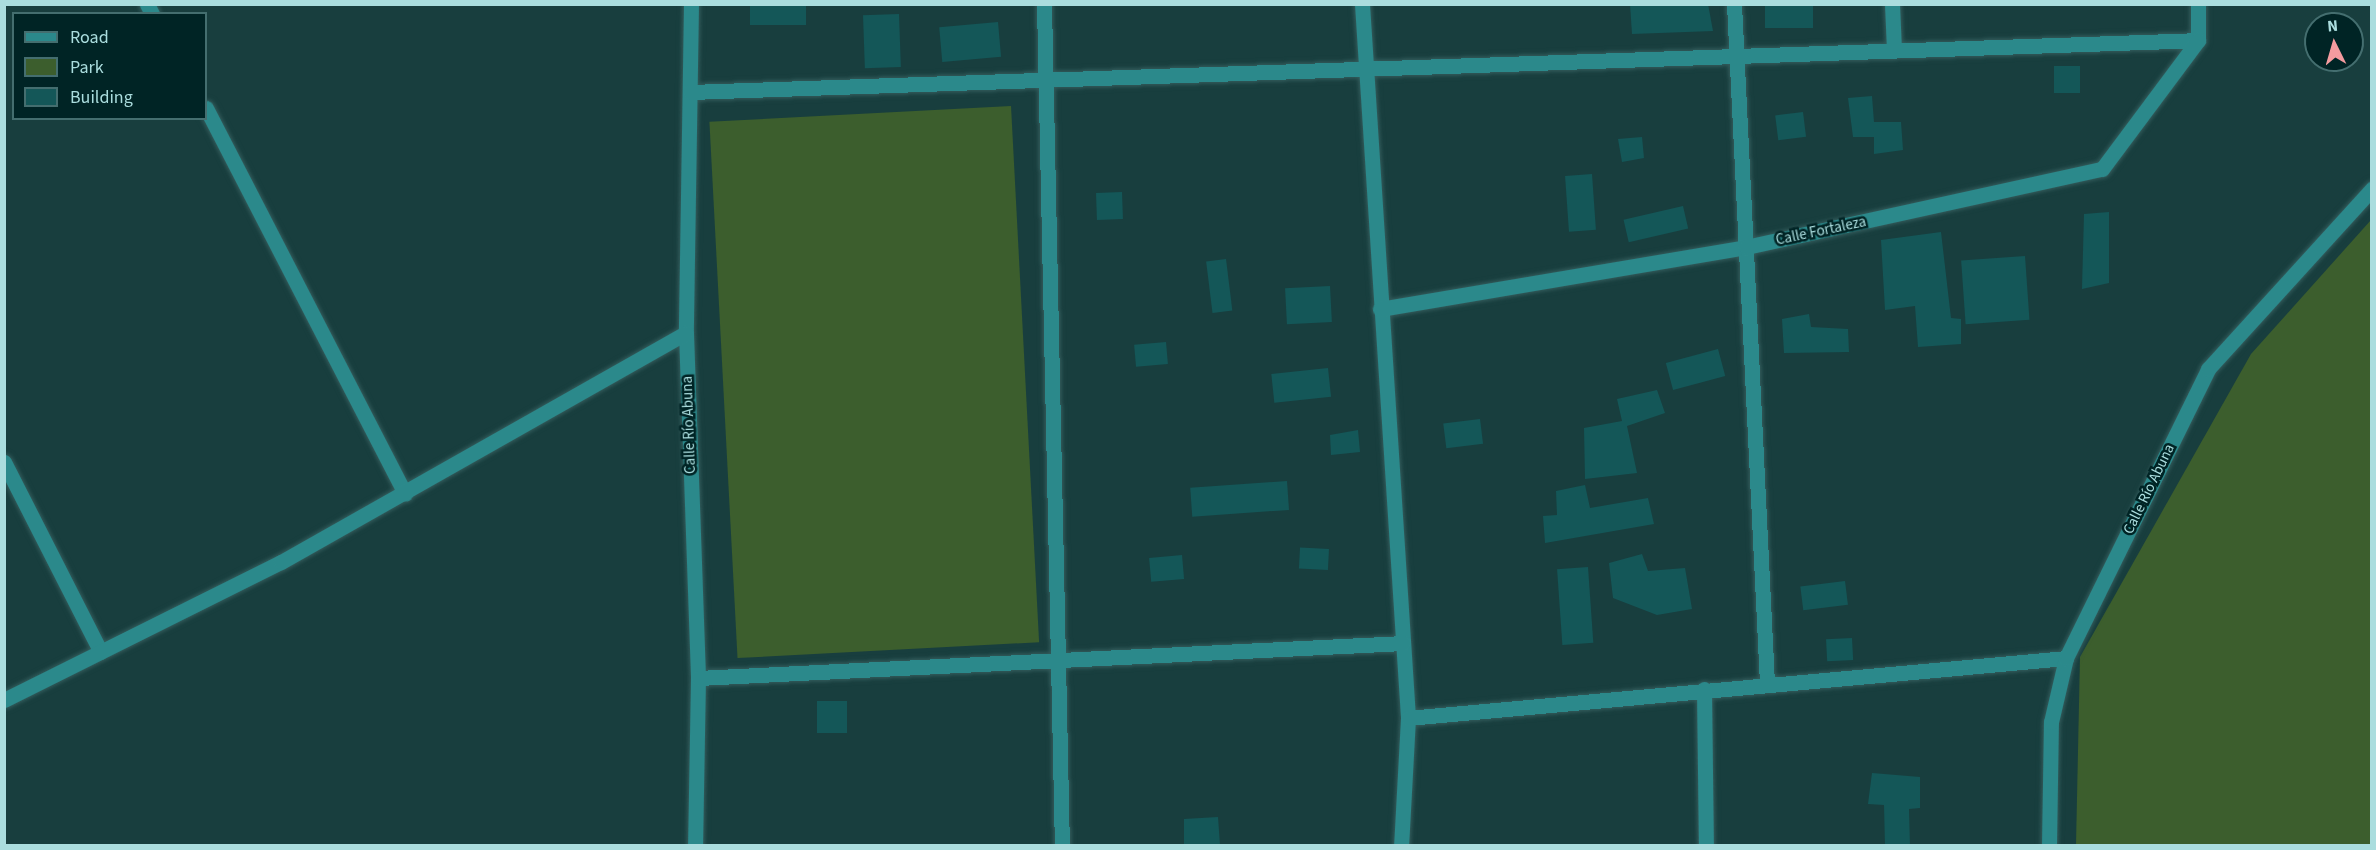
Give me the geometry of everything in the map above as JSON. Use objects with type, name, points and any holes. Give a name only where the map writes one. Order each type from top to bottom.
[{"type":"street","name":"Calle Río Abuna","points":[[691,4],[686,333],[698,678],[695,846]]},
{"type":"street","points":[[1044,4],[1062,846]]},
{"type":"street","points":[[1362,4],[1363,69],[1408,718],[1401,846]]},
{"type":"street","points":[[1734,4],[1767,683]]},
{"type":"street","points":[[1892,4],[1894,50]]},
{"type":"street","points":[[690,92],[2198,40],[2198,4]]},
{"type":"street","name":"Calle Fortaleza","points":[[1380,309],[1746,248],[2102,169],[2198,40]]},
{"type":"street","points":[[207,110],[405,494]]},
{"type":"street","name":"Calle Río Abuna","points":[[2049,846],[2051,722],[2066,658],[2208,369],[2372,189]]},
{"type":"street","points":[[4,700],[405,494],[686,333]]},
{"type":"street","points":[[4,462],[101,652]]},
{"type":"street","points":[[698,678],[1402,643]]},
{"type":"street","points":[[1408,718],[1767,683],[2066,658]]},
{"type":"street","points":[[1704,690],[1706,846]]},
{"type":"green space","points":[[1011,106],[1039,642],[738,658],[709,122]]},
{"type":"green space","points":[[2371,220],[2371,845],[2076,845],[2080,657],[2251,354]]},
{"type":"building","points":[[750,4],[806,4],[806,25],[750,25]]},
{"type":"building","points":[[1630,4],[1708,4],[1713,31],[1632,34]]},
{"type":"building","points":[[1765,4],[1813,4],[1813,28],[1765,28]]},
{"type":"building","points":[[899,14],[901,67],[865,68],[863,15]]},
{"type":"building","points":[[998,22],[1001,57],[942,62],[939,27]]},
{"type":"building","points":[[2054,66],[2080,66],[2080,93],[2054,93]]},
{"type":"building","points":[[1872,96],[1874,122],[1901,122],[1903,150],[1874,154],[1874,137],[1853,137],[1848,98]]},
{"type":"building","points":[[1803,112],[1806,137],[1778,140],[1775,115]]},
{"type":"building","points":[[1642,137],[1644,158],[1622,162],[1618,139]]},
{"type":"building","points":[[1592,174],[1596,230],[1569,232],[1565,176]]},
{"type":"building","points":[[1122,192],[1123,219],[1097,220],[1096,193]]},
{"type":"building","points":[[1683,206],[1688,228],[1629,242],[1624,220]]},
{"type":"building","points":[[2109,212],[2109,283],[2082,289],[2084,214]]},
{"type":"building","points":[[1941,232],[1951,318],[1961,319],[1961,344],[1918,347],[1915,306],[1885,310],[1881,240]]},
{"type":"building","points":[[2025,256],[2029,320],[1966,324],[1961,260]]},
{"type":"building","points":[[1226,259],[1232,311],[1212,313],[1206,261]]},
{"type":"building","points":[[1330,286],[1332,322],[1287,324],[1285,288]]},
{"type":"building","points":[[1809,314],[1811,327],[1848,329],[1849,352],[1784,353],[1782,319]]},
{"type":"building","points":[[1166,342],[1168,364],[1136,367],[1134,345]]},
{"type":"building","points":[[1718,349],[1725,376],[1673,390],[1666,363]]},
{"type":"building","points":[[1328,368],[1331,397],[1274,403],[1271,374]]},
{"type":"building","points":[[1657,390],[1665,413],[1627,426],[1637,473],[1585,479],[1584,428],[1622,421],[1617,399]]},
{"type":"building","points":[[1480,419],[1483,444],[1446,448],[1443,424]]},
{"type":"building","points":[[1358,430],[1360,452],[1331,455],[1330,435]]},
{"type":"building","points":[[1287,481],[1289,510],[1192,517],[1190,488]]},
{"type":"building","points":[[1585,485],[1590,508],[1648,498],[1654,524],[1545,543],[1543,516],[1557,515],[1556,491]]},
{"type":"building","points":[[1300,547],[1329,549],[1328,570],[1299,568]]},
{"type":"building","points":[[1642,554],[1648,571],[1685,568],[1692,609],[1657,615],[1613,598],[1609,563]]},
{"type":"building","points":[[1182,555],[1184,579],[1151,582],[1149,558]]},
{"type":"building","points":[[1588,567],[1593,643],[1562,645],[1557,569]]},
{"type":"building","points":[[1845,581],[1848,605],[1803,610],[1800,586]]},
{"type":"building","points":[[1852,638],[1853,660],[1827,661],[1826,639]]},
{"type":"building","points":[[817,701],[847,701],[847,733],[817,733]]},
{"type":"building","points":[[1872,773],[1920,777],[1920,808],[1909,809],[1910,846],[1885,846],[1884,805],[1868,804]]},
{"type":"building","points":[[1218,817],[1220,845],[1184,844],[1184,819]]}]
